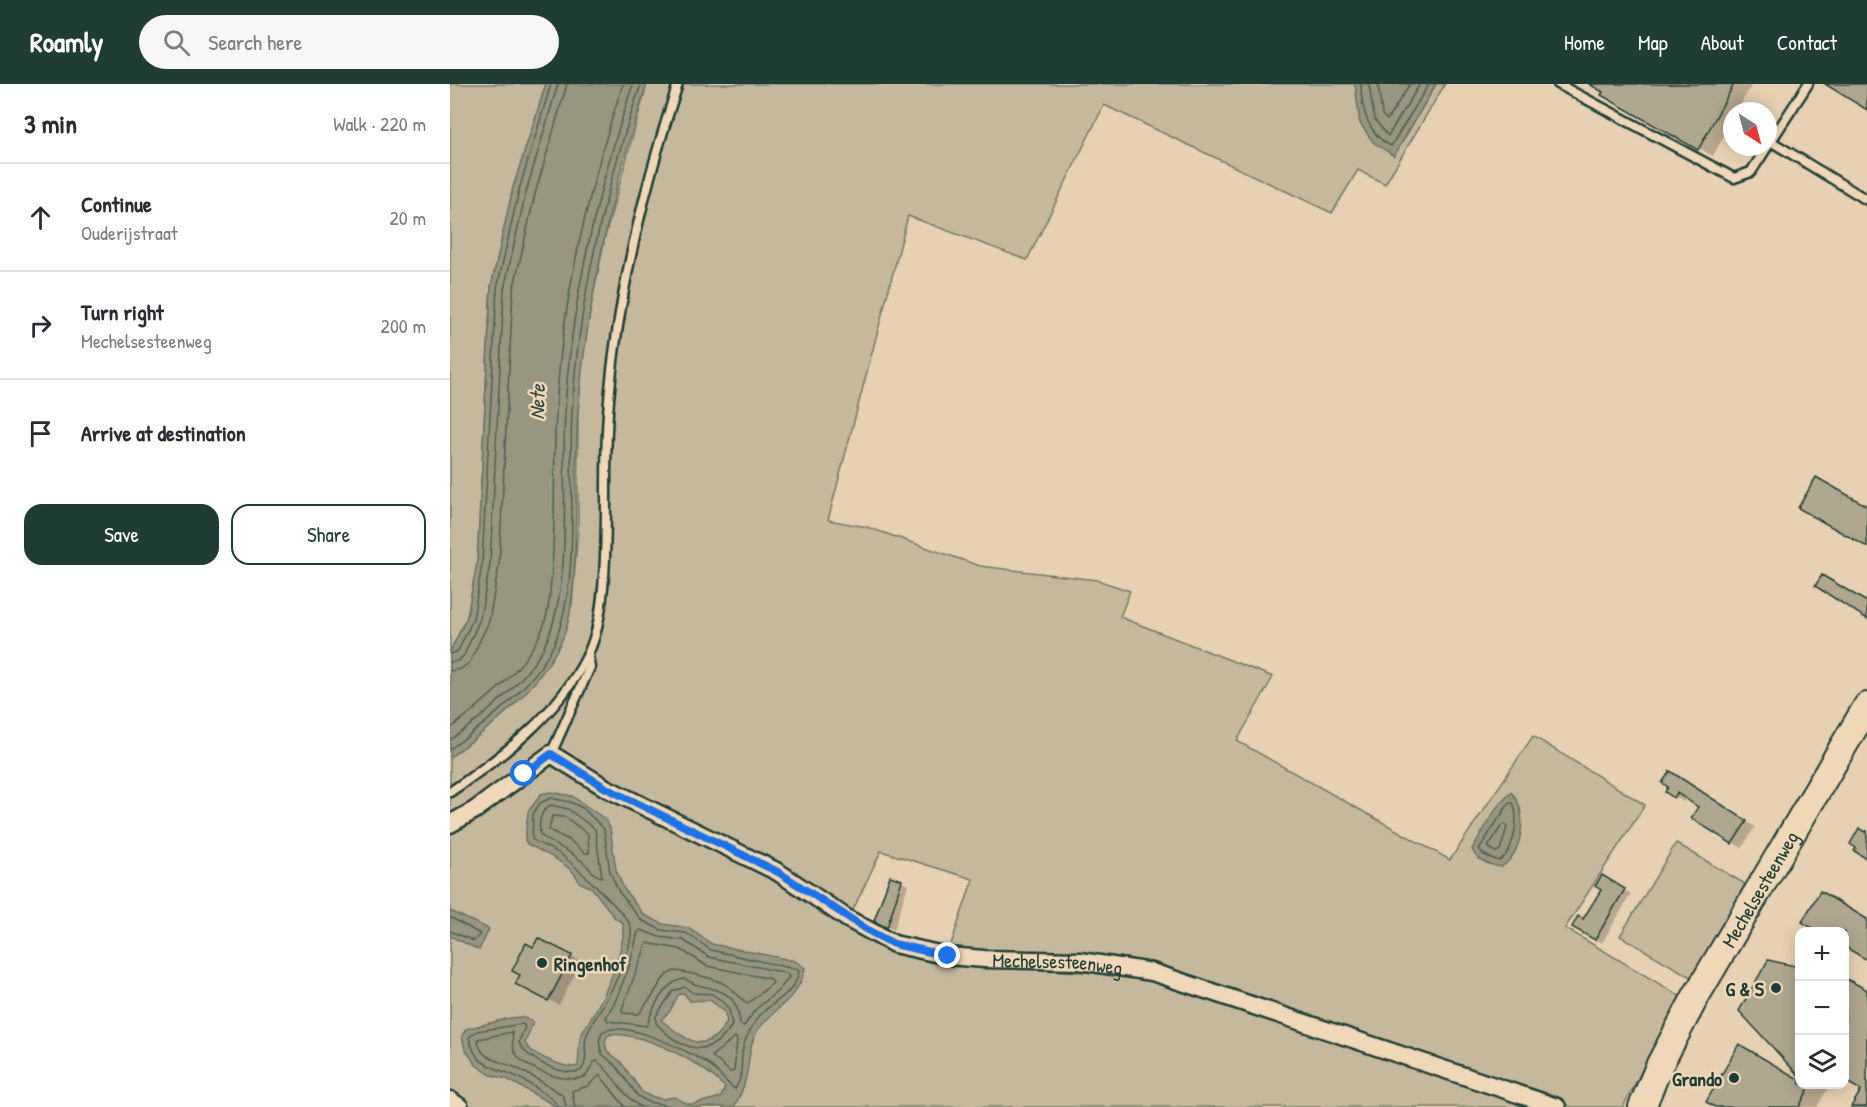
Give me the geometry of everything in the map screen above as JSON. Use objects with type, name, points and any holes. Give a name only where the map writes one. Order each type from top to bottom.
[{"type":"main road","name":"Mechelsesteenweg","points":[[1642,1107],[1660,1064],[1696,996],[1867,706]]},
{"type":"street","points":[[450,824],[475,810],[551,754]]},
{"type":"street","name":"Mechelsesteenweg","points":[[551,754],[606,788],[778,872],[848,919],[894,944],[948,956],[1080,961],[1152,972],[1557,1107]]},
{"type":"street","points":[[450,1100],[460,1107]]},
{"type":"lane","points":[[450,792],[533,728],[566,690],[588,655],[601,610],[607,529],[608,415],[614,340],[634,243],[678,84]]},
{"type":"lane","points":[[1558,84],[1734,178],[1750,172],[1762,156]]},
{"type":"lane","points":[[1777,134],[1808,84]]},
{"type":"lane","points":[[1777,145],[1867,200]]},
{"type":"lane","points":[[551,754],[590,667],[588,655]]},
{"type":"shaded area","points":[[450,84],[546,84],[513,188],[491,287],[477,563],[467,617],[450,652]]},
{"type":"shaded area","points":[[647,84],[1355,84],[1360,123],[1394,156],[1436,84],[1445,84],[1385,184],[1358,170],[1332,213],[1104,105],[1027,260],[908,216],[828,520],[867,527],[980,566],[1097,580],[1130,591],[1120,617],[1273,677],[1237,741],[1450,860],[1533,736],[1645,805],[1565,928],[1680,996],[1623,1107],[1572,1107],[1189,977],[949,950],[973,879],[881,851],[851,914],[572,762],[565,751],[551,765],[776,882],[884,947],[945,965],[1120,974],[1193,991],[1540,1107],[450,1107],[450,757],[512,707],[572,605],[578,528],[578,414],[585,336],[605,237]]},
{"type":"shaded area","points":[[1676,843],[1745,884],[1692,978],[1620,936]]},
{"type":"water","name":"Nete","points":[[546,84],[647,84],[612,204],[588,328],[578,411],[575,554],[572,601],[567,627],[550,661],[526,692],[482,733],[450,757],[450,652],[467,617],[477,563],[491,287],[513,188]]},
{"type":"water","points":[[1355,84],[1436,84],[1394,156],[1373,142],[1360,123]]},
{"type":"water","points":[[551,792],[572,796],[606,820],[610,828],[616,870],[624,889],[644,915],[663,924],[688,928],[712,944],[795,961],[805,968],[802,979],[791,996],[756,1033],[750,1049],[744,1085],[734,1107],[557,1107],[507,1079],[491,1075],[476,1065],[465,1049],[462,1036],[466,1029],[522,1017],[533,1022],[525,1043],[528,1047],[557,1063],[572,1067],[578,1066],[580,1037],[603,997],[617,963],[623,937],[623,923],[615,918],[592,888],[579,882],[571,870],[527,844],[525,840],[528,812],[541,794]],"holes":[[[684,993],[690,1001],[710,1000],[724,1011],[727,1022],[711,1040],[695,1042],[661,1020],[670,1011],[678,995]],[[626,1035],[657,1044],[701,1067],[725,1087],[721,1097],[688,1104],[674,1097],[663,1099],[642,1092],[620,1061],[607,1051],[605,1042],[607,1036]]]},
{"type":"water","points":[[1511,792],[1520,809],[1521,831],[1514,853],[1501,867],[1488,864],[1480,859],[1472,849],[1497,807]]},
{"type":"water","points":[[450,911],[489,929],[479,950],[450,936]]},
{"type":"building","points":[[1589,84],[1734,84],[1698,150],[1601,95],[1603,92]]},
{"type":"building","points":[[1825,84],[1867,84],[1867,110]]},
{"type":"building","points":[[1816,477],[1867,506],[1867,547],[1798,508]]},
{"type":"building","points":[[1822,575],[1867,602],[1867,619],[1815,586]]},
{"type":"building","points":[[1670,771],[1747,821],[1732,844],[1691,818],[1698,807],[1677,793],[1674,798],[1665,792],[1668,787],[1662,783]]},
{"type":"building","points":[[1859,828],[1866,832],[1867,830],[1867,859],[1854,851],[1856,848],[1850,844]]},
{"type":"building","points":[[1602,875],[1625,889],[1595,940],[1572,927],[1578,916],[1583,919],[1601,890],[1595,886]]},
{"type":"building","points":[[890,876],[902,880],[887,928],[874,921]]},
{"type":"building","points":[[1820,891],[1867,919],[1867,960],[1849,949],[1849,927],[1810,927],[1802,922]]},
{"type":"building","name":"Ringenhof","points":[[538,938],[572,955],[548,1001],[515,984],[520,975],[512,971],[526,943],[533,947]]},
{"type":"building","name":"G & S","points":[[1768,960],[1795,966],[1795,1072],[1739,1011]]},
{"type":"building","points":[[1849,980],[1867,990],[1867,1107],[1851,1107],[1861,1090],[1849,1083]]},
{"type":"building","points":[[1739,1044],[1795,1077],[1795,1089],[1808,1089],[1799,1107],[1715,1107],[1706,1102]]},
{"type":"place","name":"Ringenhof","points":[[542,963]]},
{"type":"place","name":"G & S","points":[[1776,988]]},
{"type":"place","name":"Grando","points":[[1734,1078]]},
{"type":"route","points":[[524,774],[551,754],[606,788],[778,872],[848,919],[894,944],[948,956]]}]
